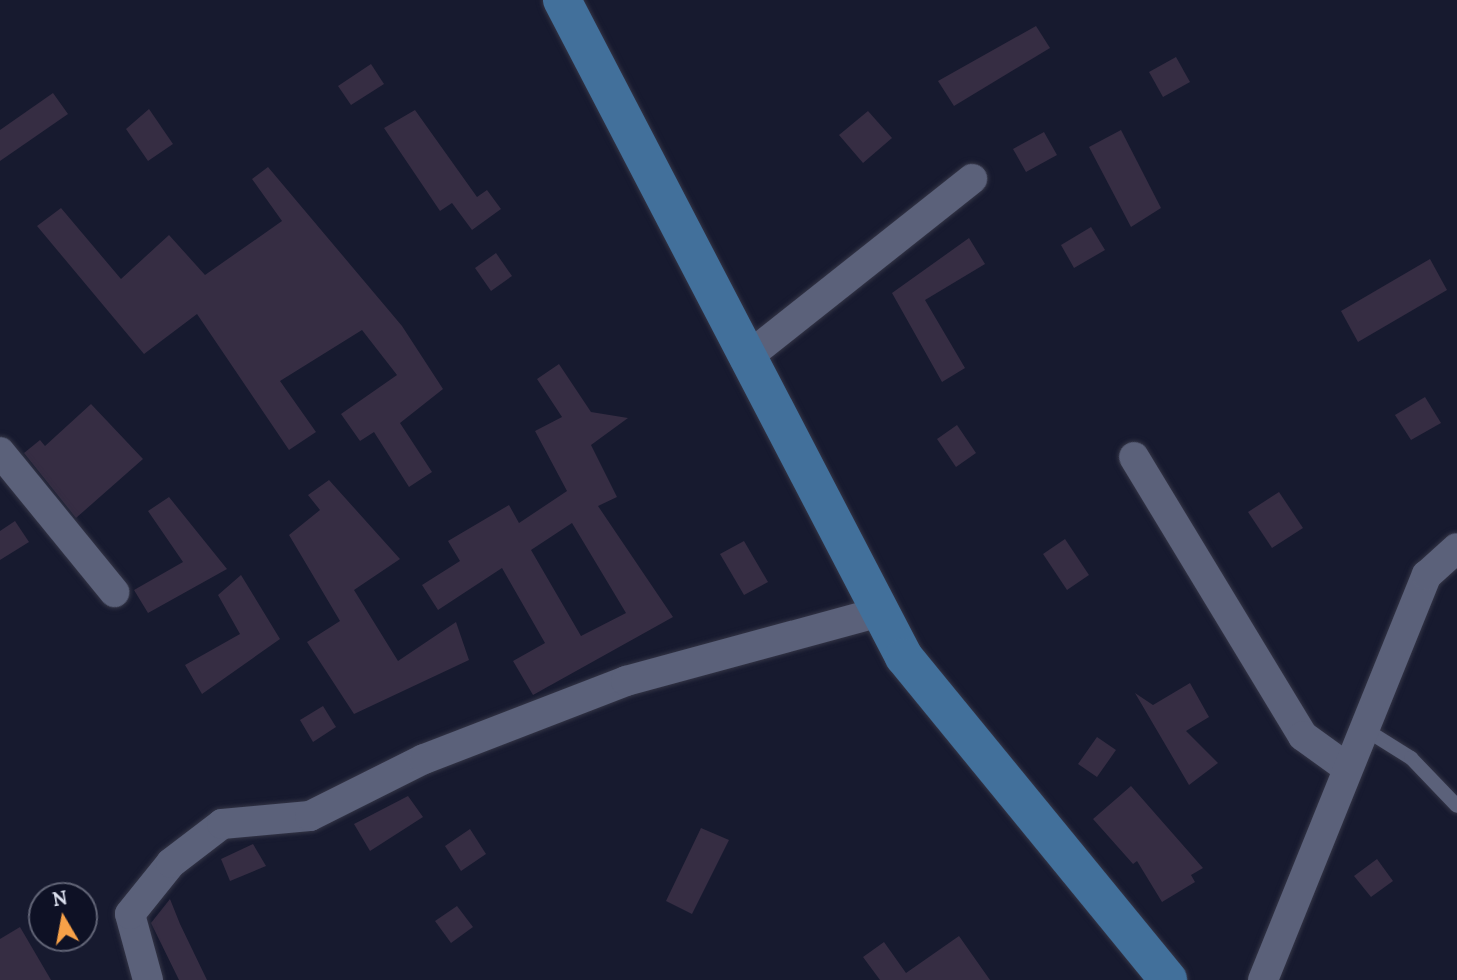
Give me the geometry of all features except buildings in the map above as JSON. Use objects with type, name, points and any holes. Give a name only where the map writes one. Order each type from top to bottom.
[{"type":"main road","points":[[562,0],[745,359],[904,657],[1168,980]]},
{"type":"street","points":[[745,359],[972,179]]},
{"type":"street","points":[[0,452],[114,592]]},
{"type":"street","points":[[1133,457],[1303,736],[1346,767]]},
{"type":"street","points":[[1263,980],[1346,767],[1427,575],[1457,548]]},
{"type":"street","points":[[148,980],[130,914],[171,863],[222,824],[310,816],[424,759],[626,681],[880,612]]},
{"type":"lane","points":[[1363,728],[1411,758],[1457,806]]}]
